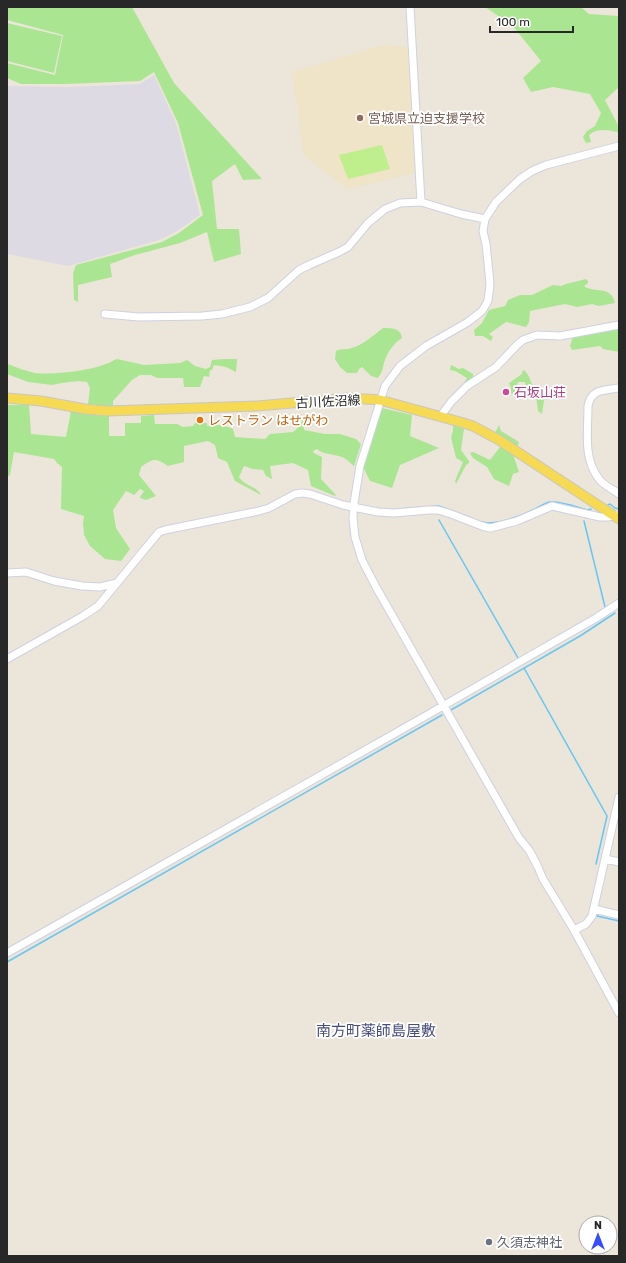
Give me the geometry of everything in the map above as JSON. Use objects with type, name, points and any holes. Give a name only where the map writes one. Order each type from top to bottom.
[{"type":"main road","name":"古川佐沼線","points":[[7,398],[41,401],[85,409],[108,411],[257,406],[349,398],[380,400],[473,426],[499,440],[618,516]]},
{"type":"street","points":[[410,7],[422,202]]},
{"type":"street","points":[[619,146],[546,165],[532,171],[514,184],[496,202],[484,219],[483,231],[486,244],[490,284],[488,301],[482,310],[468,322],[426,346],[400,366],[385,386],[360,466],[353,518],[362,560],[519,838],[529,850],[543,879],[574,930],[619,1013]]},
{"type":"street","points":[[105,314],[139,317],[202,316],[222,314],[250,308],[268,298],[299,270],[348,247],[368,223],[385,209],[400,203],[422,202],[461,214],[484,219]]},
{"type":"street","points":[[440,417],[451,402],[467,386],[496,367],[523,340],[537,335],[560,336],[619,325]]},
{"type":"street","points":[[619,388],[596,393],[589,399],[588,454],[591,466],[599,479],[619,494]]},
{"type":"street","points":[[7,660],[91,612],[106,598],[159,532],[259,512],[295,494],[310,494],[343,505],[378,512],[394,513],[438,510],[490,528],[517,520],[552,506],[600,518],[618,516]]},
{"type":"street","points":[[7,573],[26,572],[54,581],[82,586],[100,587],[117,583]]},
{"type":"street","points":[[7,953],[596,618],[619,603]]},
{"type":"street","points":[[574,930],[586,924],[592,916],[619,797]]},
{"type":"street","points":[[604,859],[619,862]]},
{"type":"street","points":[[594,909],[619,915]]},
{"type":"shaded area","name":"宮城県立迫支援学校","points":[[383,45],[409,47],[418,172],[348,189],[314,164],[303,153],[292,72]]},
{"type":"shaded area","points":[[154,75],[176,123],[200,215],[177,231],[159,240],[68,266],[7,254],[7,86],[69,87],[140,84]]},
{"type":"green space","points":[[7,7],[132,7],[174,83],[262,179],[243,180],[235,164],[212,181],[217,229],[239,229],[241,254],[214,262],[207,232],[180,243],[135,255],[110,264],[112,277],[78,285],[78,302],[74,300],[73,273],[76,265],[162,242],[179,233],[203,215],[178,123],[154,72],[140,81],[21,84],[7,78],[7,63],[55,75],[63,35],[7,20]]},
{"type":"green space","points":[[485,7],[581,7],[589,14],[619,16],[619,87],[605,100],[619,127],[619,131],[596,131],[589,135],[591,142],[586,143],[583,137],[587,131],[595,126],[601,113],[590,94],[553,87],[531,92],[523,78],[541,61],[512,25]]},
{"type":"green space","points":[[7,23],[62,36],[54,73],[7,61]]},
{"type":"green space","points":[[382,145],[390,169],[348,179],[339,155]]},
{"type":"green space","points":[[586,279],[588,283],[584,286],[585,287],[607,292],[613,298],[615,303],[599,306],[592,304],[577,307],[565,304],[530,311],[529,322],[526,327],[506,322],[489,334],[493,337],[491,341],[483,336],[475,336],[474,330],[482,323],[489,310],[505,306],[508,300],[520,295],[532,295],[553,285],[561,286]]},
{"type":"green space","points":[[383,328],[398,330],[402,338],[390,350],[378,378],[371,376],[362,367],[357,373],[347,373],[340,367],[335,359],[336,351],[356,347]]},
{"type":"green space","points":[[619,329],[619,352],[603,349],[600,346],[572,350],[570,346],[573,337]]},
{"type":"green space","points":[[117,359],[144,365],[180,363],[187,360],[195,366],[206,369],[210,367],[212,360],[237,359],[236,372],[226,367],[214,365],[212,370],[210,370],[209,377],[204,376],[200,387],[184,387],[183,378],[157,378],[151,375],[140,375],[132,380],[113,401],[113,407],[88,404],[90,388],[87,382],[78,381],[52,385],[28,382],[7,374],[7,364],[35,373],[52,373],[90,369],[107,364]]},
{"type":"green space","points":[[451,365],[459,369],[463,368],[473,374],[473,379],[460,389],[467,378],[455,371],[450,370]]},
{"type":"green space","points":[[523,370],[528,374],[533,385],[545,394],[542,414],[538,411],[536,396],[526,389],[525,382],[518,382],[514,395],[511,393],[509,383],[522,374]]},
{"type":"green space","points":[[7,405],[29,405],[31,434],[66,437],[71,411],[83,414],[109,416],[109,436],[125,436],[125,423],[141,423],[141,416],[154,415],[155,424],[177,424],[183,427],[193,426],[195,423],[207,423],[207,426],[220,425],[233,429],[235,437],[265,439],[270,434],[293,432],[300,426],[303,418],[304,430],[325,434],[340,434],[356,439],[361,444],[354,466],[341,457],[317,449],[313,451],[322,457],[321,479],[336,495],[335,496],[311,486],[308,470],[293,463],[270,466],[272,479],[266,476],[263,470],[244,466],[239,477],[245,483],[257,490],[261,495],[235,481],[227,462],[218,458],[215,445],[208,441],[184,446],[184,462],[168,466],[157,460],[149,462],[141,467],[139,475],[156,496],[146,500],[140,498],[144,491],[140,489],[134,495],[126,491],[113,510],[116,528],[130,549],[121,561],[105,559],[90,546],[84,535],[84,516],[61,509],[62,467],[54,459],[14,452],[10,475],[7,477]]},
{"type":"green space","points":[[382,408],[412,415],[410,436],[439,448],[400,465],[392,488],[370,481],[363,467]]},
{"type":"green space","points":[[453,425],[464,429],[461,450],[469,461],[456,484],[455,481],[463,462],[456,458],[451,437]]},
{"type":"green space","points":[[499,425],[501,431],[519,442],[518,446],[515,446],[495,433]]},
{"type":"green space","points":[[500,447],[513,454],[519,472],[513,474],[509,486],[494,479],[487,467],[473,458],[470,453],[473,452],[490,460]]},
{"type":"waterway","points":[[482,522],[494,523],[508,520],[550,502],[564,503],[587,510],[591,509]]},
{"type":"waterway","points":[[608,505],[610,504],[619,509]]},
{"type":"waterway","points":[[399,509],[439,506],[471,518]]},
{"type":"waterway","points":[[439,520],[518,658]]},
{"type":"waterway","points":[[584,521],[605,607]]},
{"type":"waterway","points":[[451,710],[580,636],[615,613]]},
{"type":"waterway","points":[[524,668],[607,816],[596,864]]},
{"type":"waterway","points":[[7,962],[442,715]]},
{"type":"waterway","points":[[597,916],[619,921]]},
{"type":"place","name":"宮城県立迫支援学校","points":[[360,118]]},
{"type":"place","name":"石坂山荘","points":[[506,392]]},
{"type":"place","name":"レストラン はせがわ","points":[[200,420]]},
{"type":"place","name":"久須志神社","points":[[489,1242]]},
{"type":"district","name":"南方町薬師島屋敷","points":[[376,1031]]}]
